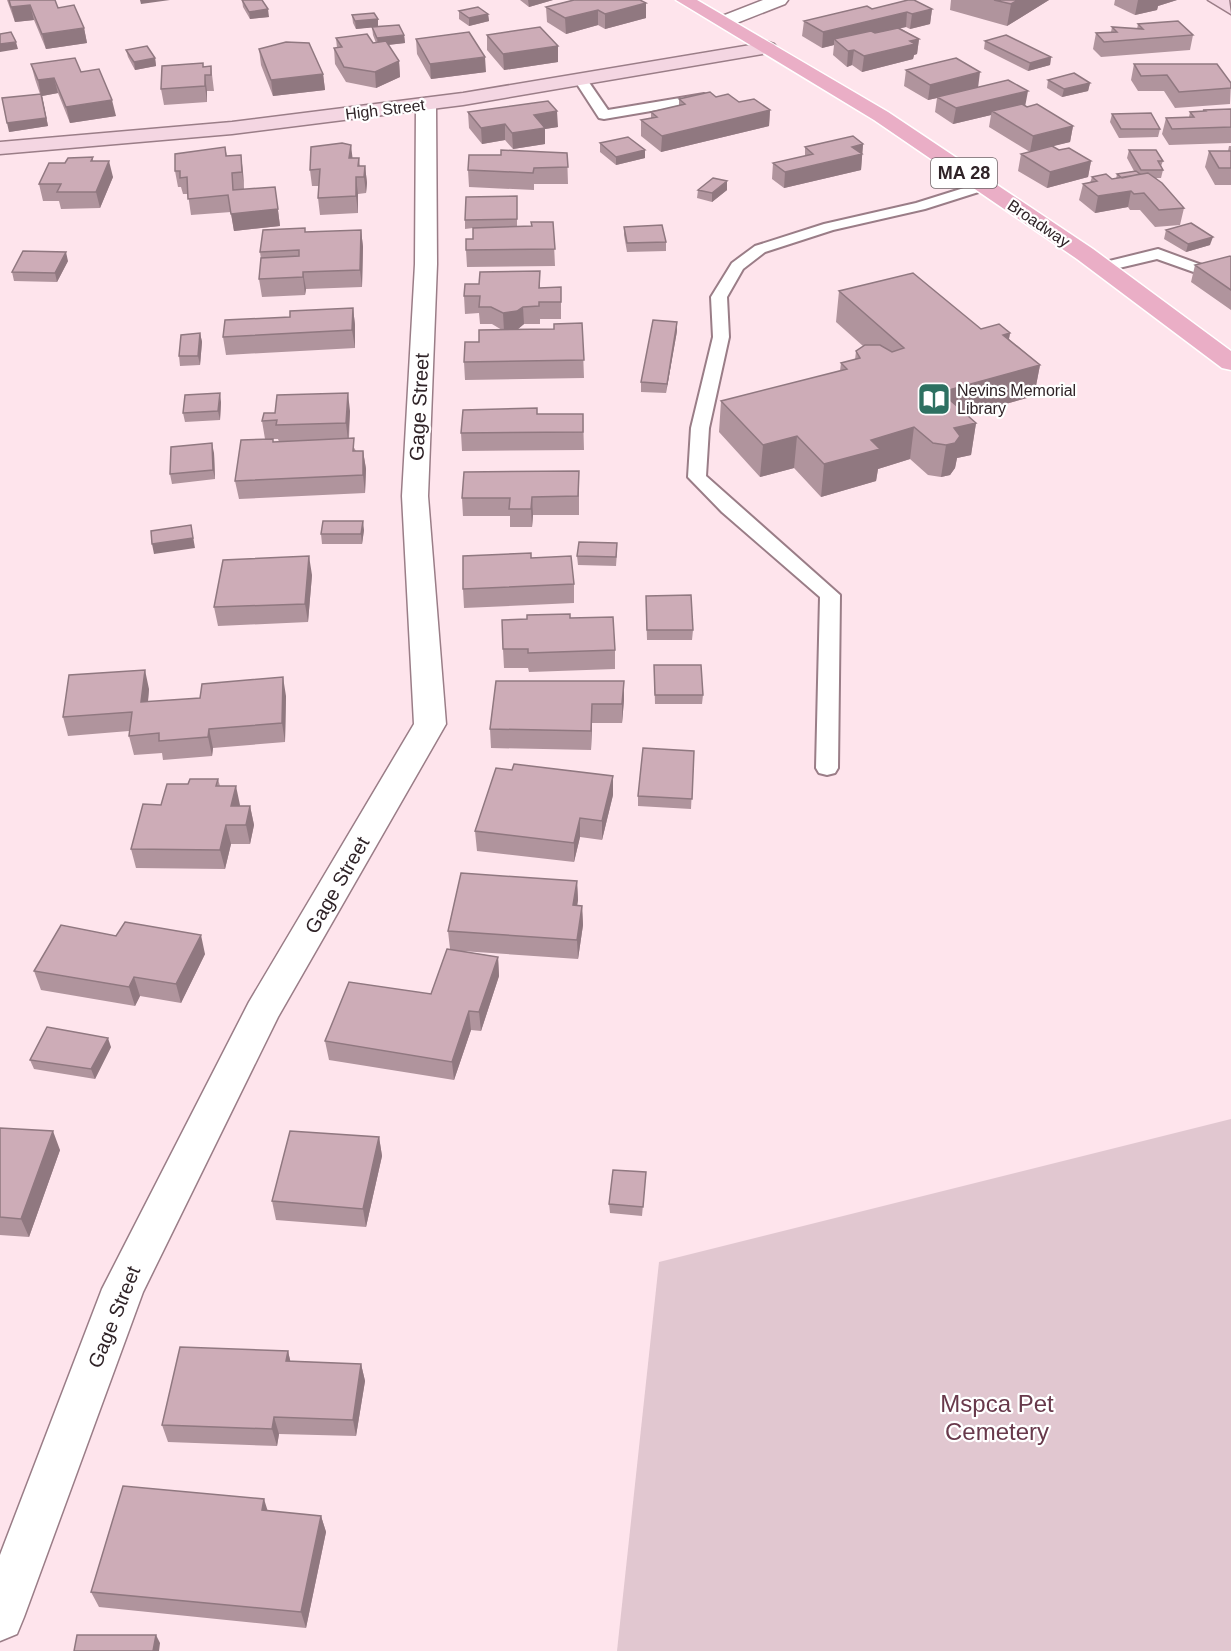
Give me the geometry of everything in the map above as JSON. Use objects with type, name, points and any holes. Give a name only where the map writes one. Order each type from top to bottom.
[{"type":"main road","name":"Broadway","points":[[685,0],[881,116],[1102,267],[1231,363]]},
{"type":"street","points":[[723,22],[778,0]]},
{"type":"street","points":[[1217,0],[1231,9]]},
{"type":"street","name":"High Street","points":[[0,148],[232,128],[426,104],[581,81],[768,48]]},
{"type":"street","name":"Gage Street","points":[[0,1617],[123,1289],[262,1012],[430,724],[415,496],[427,231],[426,104]]},
{"type":"lane","points":[[581,81],[603,115],[704,98]]},
{"type":"lane","points":[[827,768],[830,595],[724,506],[697,477],[700,428],[721,337],[719,297],[737,266],[760,249],[830,227],[920,206],[983,186]]},
{"type":"lane","points":[[1102,267],[1158,254],[1205,271]]},
{"type":"green space","name":"Mspca Pet Cemetery","points":[[1231,1119],[1231,1651],[617,1651],[659,1262]]},
{"type":"building","points":[[9,0],[55,0],[58,8],[74,5],[84,28],[42,34],[30,5],[11,7]]},
{"type":"building","points":[[242,0],[262,0],[268,9],[249,12]]},
{"type":"building","points":[[574,0],[640,0],[646,3],[605,14],[598,10],[565,18],[546,7]]},
{"type":"building","points":[[914,0],[932,9],[912,14],[907,12],[823,32],[804,21],[867,6],[872,9]]},
{"type":"building","points":[[994,0],[1018,0],[1011,4]]},
{"type":"building","points":[[478,7],[488,14],[469,18],[459,11]]},
{"type":"building","points":[[374,13],[378,19],[355,21],[352,15]]},
{"type":"building","points":[[1178,21],[1193,35],[1104,42],[1096,33],[1117,32],[1112,27],[1143,29],[1138,24]]},
{"type":"building","points":[[399,25],[404,35],[377,38],[372,27]]},
{"type":"building","points":[[540,27],[558,46],[503,54],[487,35]]},
{"type":"building","points":[[898,28],[919,39],[910,41],[915,44],[864,56],[854,50],[848,51],[834,39],[871,31],[875,33]]},
{"type":"building","points":[[11,32],[16,42],[0,44],[0,34]]},
{"type":"building","points":[[469,32],[485,57],[430,64],[416,39]]},
{"type":"building","points":[[367,34],[373,43],[386,41],[399,61],[375,72],[344,67],[334,48],[342,47],[336,38]]},
{"type":"building","points":[[1006,35],[1051,57],[1030,63],[985,41]]},
{"type":"building","points":[[286,42],[309,43],[323,74],[271,80],[259,49]]},
{"type":"building","points":[[147,46],[155,58],[134,62],[126,50]]},
{"type":"building","points":[[75,58],[81,72],[99,69],[112,100],[66,107],[54,78],[38,80],[31,64]]},
{"type":"building","points":[[956,58],[980,72],[930,85],[906,70]]},
{"type":"building","points":[[203,63],[203,67],[211,66],[211,75],[205,75],[205,86],[161,89],[162,66]]},
{"type":"building","points":[[1134,64],[1217,64],[1231,83],[1231,88],[1179,92],[1167,75],[1141,76]]},
{"type":"building","points":[[1074,73],[1090,83],[1064,89],[1048,80]]},
{"type":"building","points":[[1008,80],[1028,91],[956,108],[937,97]]},
{"type":"building","points":[[710,92],[716,97],[728,94],[739,102],[754,99],[770,110],[662,136],[641,120],[657,117],[651,112],[685,104],[679,99]]},
{"type":"building","points":[[41,94],[46,118],[7,123],[2,98]]},
{"type":"building","points":[[548,101],[557,111],[534,115],[545,128],[512,133],[505,124],[481,128],[468,112]]},
{"type":"building","points":[[1022,104],[1027,107],[1037,104],[1073,126],[1033,136],[992,111]]},
{"type":"building","points":[[1231,109],[1231,127],[1172,129],[1166,118],[1194,117],[1190,112],[1205,111],[1203,110]]},
{"type":"building","points":[[1151,113],[1160,129],[1121,129],[1112,114]]},
{"type":"building","points":[[853,136],[863,144],[852,147],[862,154],[785,172],[773,163],[813,154],[805,147]]},
{"type":"building","points":[[628,137],[645,150],[616,157],[600,143]]},
{"type":"building","points":[[342,143],[351,145],[349,158],[359,158],[358,166],[365,166],[364,177],[356,177],[356,196],[318,198],[320,169],[310,170],[311,147]]},
{"type":"building","points":[[1052,146],[1059,150],[1069,148],[1091,161],[1050,172],[1021,154]]},
{"type":"building","points":[[225,147],[226,156],[241,155],[242,172],[232,173],[233,190],[275,187],[278,209],[231,214],[228,195],[188,199],[187,177],[180,178],[180,171],[175,171],[175,154]]},
{"type":"building","points":[[501,150],[567,153],[568,167],[534,168],[533,173],[468,170],[469,155],[501,155]]},
{"type":"building","points":[[1129,150],[1156,150],[1163,161],[1158,161],[1163,170],[1141,170]]},
{"type":"building","points":[[1209,151],[1231,151],[1231,168],[1219,168]]},
{"type":"building","points":[[93,157],[91,161],[109,161],[96,192],[57,192],[61,184],[39,184],[49,163],[65,163],[68,158]]},
{"type":"building","points":[[1136,171],[1140,174],[1122,178],[1117,174]]},
{"type":"building","points":[[1148,173],[1162,183],[1184,208],[1159,210],[1144,193],[1134,194],[1131,191],[1098,196],[1083,184],[1097,181],[1092,177],[1106,174],[1112,179]]},
{"type":"building","points":[[713,178],[727,181],[712,193],[698,190]]},
{"type":"building","points":[[517,196],[517,219],[465,220],[466,197]]},
{"type":"building","points":[[531,222],[553,222],[555,249],[466,250],[466,239],[473,239],[473,228],[532,226]]},
{"type":"building","points":[[1191,223],[1213,237],[1188,244],[1166,230]]},
{"type":"building","points":[[662,225],[666,242],[627,243],[624,227]]},
{"type":"building","points":[[305,228],[305,232],[361,230],[360,270],[303,272],[303,277],[259,279],[261,258],[299,256],[299,250],[260,252],[263,230]]},
{"type":"building","points":[[23,251],[66,252],[55,273],[12,272]]},
{"type":"building","points":[[1230,256],[1231,290],[1195,265]]},
{"type":"building","points":[[540,271],[539,288],[561,287],[561,302],[539,302],[539,306],[523,307],[517,311],[503,313],[491,307],[479,307],[480,296],[464,296],[465,284],[479,284],[480,272]]},
{"type":"building","points":[[913,273],[981,329],[999,324],[1010,333],[1003,335],[1040,365],[941,392],[976,423],[954,428],[960,436],[955,443],[946,445],[933,443],[914,427],[871,440],[880,449],[824,464],[797,436],[763,445],[721,401],[847,369],[841,363],[860,358],[856,351],[865,345],[880,345],[892,352],[904,348],[839,291]]},
{"type":"building","points":[[353,308],[352,330],[223,337],[225,320],[290,317],[290,311]]},
{"type":"building","points":[[653,320],[677,322],[667,384],[641,382]]},
{"type":"building","points":[[582,323],[584,360],[464,362],[465,342],[479,342],[479,330],[554,329],[554,324]]},
{"type":"building","points":[[200,333],[198,356],[179,356],[181,335]]},
{"type":"building","points":[[220,393],[218,411],[183,413],[185,395]]},
{"type":"building","points":[[348,393],[346,423],[276,425],[277,420],[262,421],[264,413],[275,413],[277,395]]},
{"type":"building","points":[[537,408],[537,414],[583,414],[583,432],[461,433],[463,410]]},
{"type":"building","points":[[354,438],[353,451],[363,451],[363,475],[235,481],[241,440],[273,439],[273,442]]},
{"type":"building","points":[[212,443],[213,470],[170,474],[171,447]]},
{"type":"building","points":[[579,471],[578,496],[532,497],[531,509],[509,509],[510,498],[462,498],[464,472]]},
{"type":"building","points":[[323,521],[363,521],[361,534],[321,534]]},
{"type":"building","points":[[191,525],[193,538],[152,544],[151,531]]},
{"type":"building","points":[[579,542],[617,543],[616,557],[577,556]]},
{"type":"building","points":[[531,553],[531,558],[571,556],[574,584],[463,589],[463,556]]},
{"type":"building","points":[[309,556],[305,604],[214,607],[223,560]]},
{"type":"building","points":[[691,595],[693,630],[647,630],[646,596]]},
{"type":"building","points":[[570,614],[570,618],[613,617],[615,650],[528,653],[528,649],[503,649],[502,620],[527,619],[527,615]]},
{"type":"building","points":[[654,665],[701,665],[703,695],[655,695]]},
{"type":"building","points":[[145,670],[141,702],[200,698],[202,684],[283,677],[282,723],[209,729],[208,737],[159,741],[159,733],[129,736],[132,712],[63,717],[69,675]]},
{"type":"building","points":[[496,681],[624,681],[622,704],[592,704],[591,731],[490,729]]},
{"type":"building","points":[[643,748],[694,751],[692,799],[638,796]]},
{"type":"building","points":[[514,764],[613,776],[602,821],[580,818],[574,843],[475,831],[496,768],[512,770]]},
{"type":"building","points":[[190,779],[218,779],[216,786],[236,786],[231,806],[250,806],[246,825],[226,825],[220,850],[131,849],[143,804],[161,805],[167,784],[188,784]]},
{"type":"building","points":[[461,873],[577,881],[573,905],[582,906],[577,940],[448,931]]},
{"type":"building","points":[[125,922],[201,935],[176,984],[134,977],[129,987],[34,971],[61,925],[116,936]]},
{"type":"building","points":[[447,949],[498,957],[479,1012],[469,1011],[452,1062],[325,1041],[349,982],[431,994]]},
{"type":"building","points":[[47,1027],[108,1038],[91,1069],[30,1060]]},
{"type":"building","points":[[0,1128],[53,1131],[21,1219],[0,1217]]},
{"type":"building","points":[[290,1131],[379,1137],[363,1209],[272,1201]]},
{"type":"building","points":[[613,1170],[646,1172],[643,1207],[609,1204]]},
{"type":"building","points":[[180,1347],[288,1351],[286,1361],[361,1364],[353,1420],[274,1417],[272,1429],[162,1425]]},
{"type":"building","points":[[123,1486],[264,1499],[262,1510],[321,1516],[301,1612],[91,1592]]},
{"type":"building","points":[[77,1635],[156,1635],[153,1651],[74,1651]]},
{"type":"place","name":"Nevins Memorial Library","points":[[934,399]]}]
